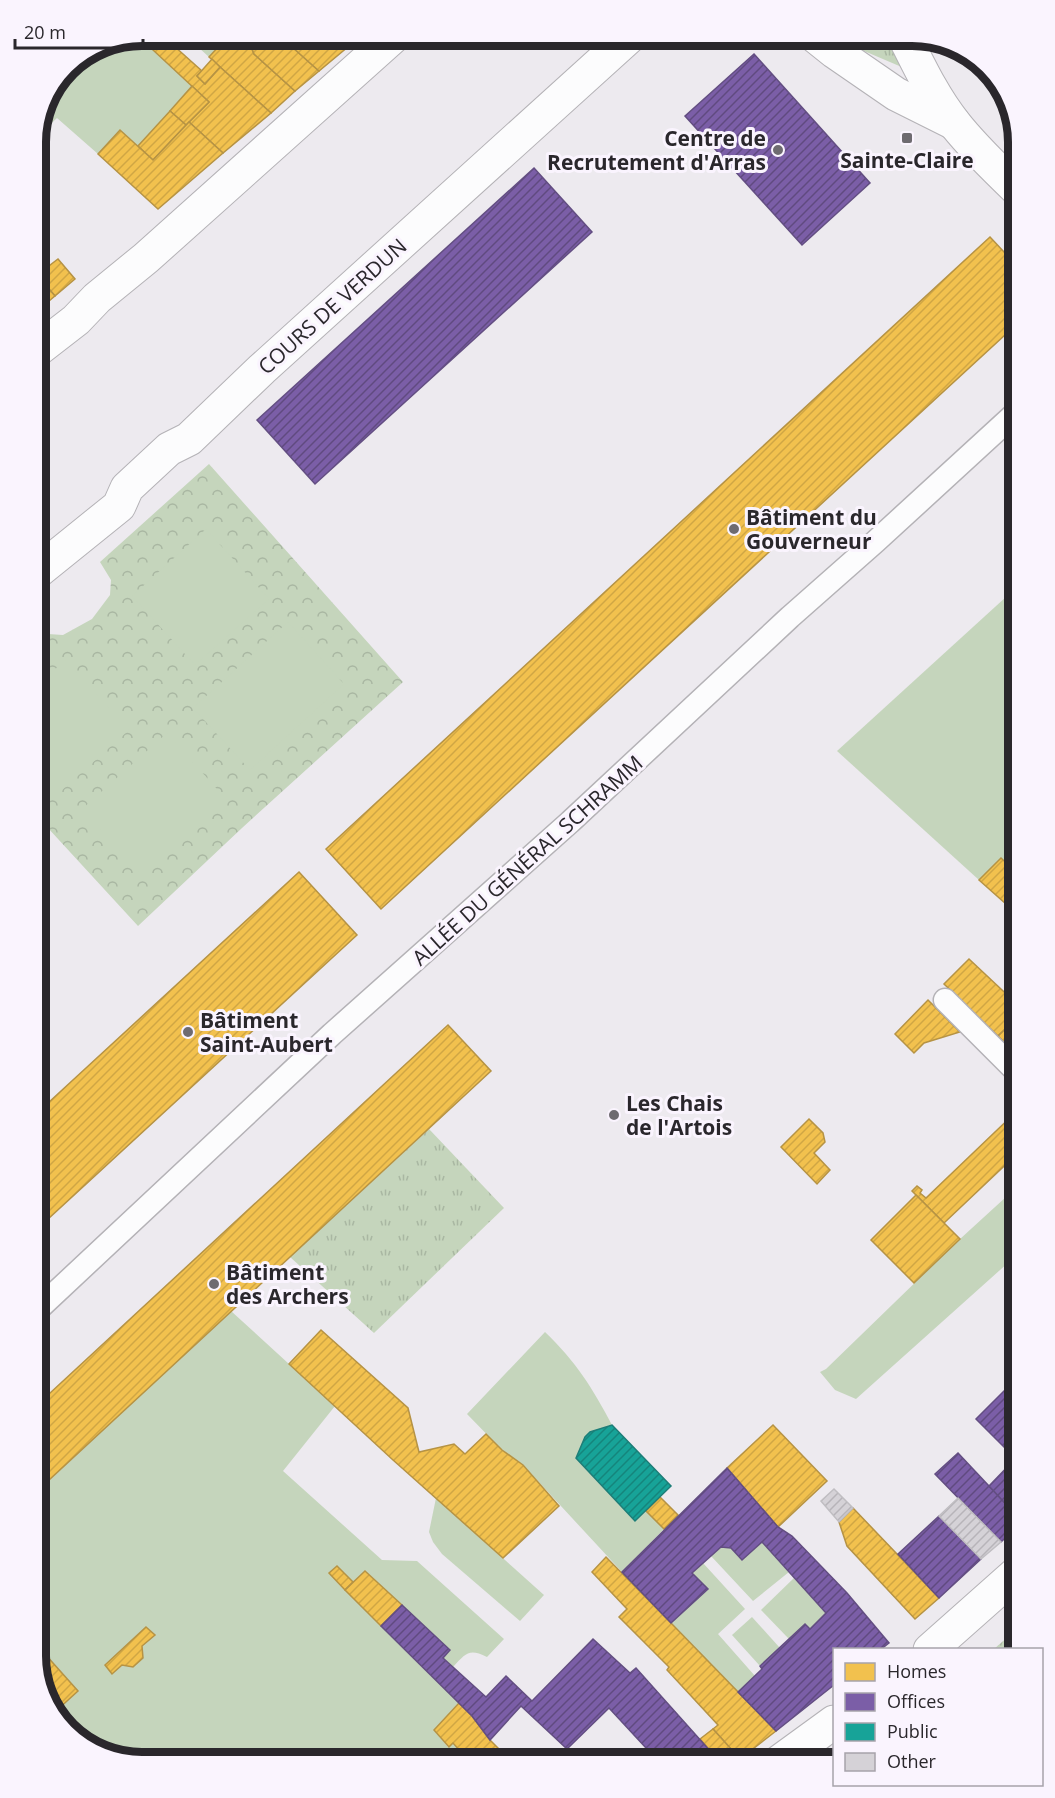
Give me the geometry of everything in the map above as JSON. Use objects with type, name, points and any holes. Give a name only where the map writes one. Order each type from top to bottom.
[{"type":"street","points":[[47,343],[76,320],[97,298],[146,258],[382,46]]},
{"type":"street","name":"COURS DE VERDUN","points":[[47,559],[119,506],[127,488],[169,449],[189,439],[262,369],[618,47]]},
{"type":"street","points":[[829,47],[896,94],[954,123]]},
{"type":"street","points":[[910,47],[925,77],[954,123],[1008,180]]},
{"type":"street","points":[[932,1648],[1008,1580]]},
{"type":"street","points":[[793,1752],[833,1723]]},
{"type":"lane","name":"ALLÉE DU GÉNÉRAL SCHRAMM","points":[[46,1301],[324,1042],[570,822],[790,617],[1008,420]]},
{"type":"lane","points":[[945,1000],[1008,1063]]},
{"type":"green space","points":[[156,46],[153,50],[192,86],[138,146],[120,130],[98,154],[57,118],[49,126],[56,100],[79,70],[95,59],[124,48]]},
{"type":"green space","points":[[197,46],[219,46],[209,57]]},
{"type":"green space","points":[[856,47],[890,47],[904,68]]},
{"type":"green space","points":[[209,464],[403,682],[138,926],[47,826],[47,633],[63,635],[92,619],[110,595],[111,580],[100,562]]},
{"type":"green space","points":[[206,529],[269,599],[195,665],[132,596]]},
{"type":"green space","points":[[1008,595],[1008,876],[979,880],[837,751]]},
{"type":"green space","points":[[288,622],[344,684],[250,770],[193,708]]},
{"type":"green space","points":[[65,660],[129,730],[62,790],[47,773],[47,677]]},
{"type":"green space","points":[[167,733],[224,797],[139,872],[82,809]]},
{"type":"green space","points":[[429,1129],[504,1208],[374,1333],[290,1257]]},
{"type":"green space","points":[[1008,1195],[1008,1263],[856,1399],[835,1390],[820,1372],[826,1369]]},
{"type":"green space","points":[[231,1311],[335,1406],[283,1471],[382,1560],[417,1561],[504,1639],[487,1657],[468,1653],[453,1667],[443,1658],[450,1650],[365,1571],[353,1582],[337,1566],[329,1573],[459,1703],[434,1730],[448,1747],[453,1743],[461,1751],[124,1750],[100,1742],[70,1719],[61,1706],[78,1691],[46,1655],[46,1483]],"holes":[[[146,1628],[154,1635],[142,1646],[143,1658],[122,1665],[106,1665]]]},
{"type":"green space","points":[[545,1332],[583,1376],[612,1425],[588,1435],[576,1458],[635,1521],[646,1511],[664,1529],[622,1572],[523,1465],[502,1450],[467,1414]]},
{"type":"green space","points":[[436,1498],[544,1595],[520,1621],[442,1554],[433,1542],[429,1532]]},
{"type":"green space","points":[[762,1542],[789,1572],[753,1601],[711,1556],[721,1547],[731,1548],[742,1560]]},
{"type":"green space","points":[[703,1563],[745,1609],[718,1634],[755,1676],[738,1692],[671,1623],[707,1588],[692,1573]]},
{"type":"green space","points":[[794,1578],[826,1613],[810,1629],[789,1639],[761,1610]]},
{"type":"green space","points":[[752,1617],[780,1648],[760,1666],[732,1635]]},
{"type":"green space","points":[[1008,1637],[1008,1648],[995,1648]]},
{"type":"building: Homes","points":[[156,46],[174,46],[202,71],[197,76],[205,84],[220,67],[271,113],[223,153],[189,122],[209,102],[153,50]]},
{"type":"building: Homes","points":[[219,46],[249,46],[254,54],[295,91],[271,113],[209,57]]},
{"type":"building: Homes","points":[[249,46],[291,46],[319,71],[295,91],[254,54]]},
{"type":"building: Homes","points":[[291,46],[349,46],[319,71]]},
{"type":"building: Homes","points":[[212,59],[220,67],[205,84],[197,76]]},
{"type":"building: Homes","points":[[192,86],[209,102],[186,125],[170,111]]},
{"type":"building: Homes","points":[[170,111],[186,125],[153,160],[138,146]]},
{"type":"building: Homes","points":[[189,122],[223,153],[158,209],[98,154],[120,130],[153,160]]},
{"type":"building: Homes","name":"Bâtiment du Gouverneur","points":[[990,237],[1008,256],[1008,332],[381,909],[326,849]]},
{"type":"building: Homes","points":[[58,259],[75,279],[55,296],[47,287],[47,267]]},
{"type":"building: Homes","points":[[47,287],[55,296],[47,303]]},
{"type":"building: Homes","points":[[1001,858],[1008,865],[1008,902],[1006,904],[979,880]]},
{"type":"building: Homes","name":"Bâtiment Saint-Aubert","points":[[299,872],[357,935],[46,1221],[46,1104]]},
{"type":"building: Homes","points":[[969,959],[1008,996],[1008,1026],[998,1036],[944,984]]},
{"type":"building: Homes","points":[[928,1000],[960,1032],[924,1043],[914,1053],[895,1034]]},
{"type":"building: Homes","name":"Bâtiment des Archers","points":[[448,1025],[491,1071],[46,1483],[46,1397]]},
{"type":"building: Homes","points":[[1008,1026],[1008,1046],[998,1036]]},
{"type":"building: Homes","points":[[809,1119],[823,1133],[825,1142],[814,1153],[830,1170],[817,1184],[781,1147]]},
{"type":"building: Homes","points":[[1008,1120],[1008,1162],[944,1223],[912,1191],[917,1186],[926,1198]]},
{"type":"building: Homes","points":[[916,1195],[960,1239],[914,1283],[871,1240]]},
{"type":"building: Homes","points":[[321,1330],[408,1408],[419,1452],[454,1444],[465,1454],[486,1434],[502,1450],[523,1465],[559,1506],[503,1558],[289,1364]]},
{"type":"building: Homes","points":[[773,1425],[827,1481],[778,1527],[727,1468]]},
{"type":"building: Homes","points":[[660,1497],[678,1515],[664,1529],[646,1511]]},
{"type":"building: Homes","points":[[853,1508],[939,1598],[915,1619],[847,1546],[839,1522]]},
{"type":"building: Homes","points":[[606,1557],[776,1731],[749,1752],[733,1752],[713,1729],[718,1725],[667,1670],[669,1667],[619,1617],[627,1609],[592,1572]]},
{"type":"building: Homes","points":[[337,1566],[353,1582],[345,1590],[329,1573]]},
{"type":"building: Homes","points":[[365,1571],[402,1605],[381,1626],[345,1590]]},
{"type":"building: Homes","points":[[146,1627],[155,1635],[142,1646],[143,1658],[133,1667],[122,1665],[112,1674],[105,1665]]},
{"type":"building: Homes","points":[[46,1655],[78,1691],[61,1706],[50,1680]]},
{"type":"building: Homes","points":[[459,1703],[501,1751],[461,1751],[453,1743],[449,1747],[434,1730]]},
{"type":"building: Homes","points":[[713,1729],[733,1752],[711,1752],[700,1739]]},
{"type":"building: Offices","name":"Centre de Recrutement d'Arras","points":[[754,54],[870,183],[802,245],[685,116]]},
{"type":"building: Offices","points":[[534,168],[592,232],[315,484],[257,420]]},
{"type":"building: Offices","points":[[1008,1387],[1008,1451],[976,1419]]},
{"type":"building: Offices","points":[[958,1453],[1008,1506],[1008,1535],[1001,1542],[935,1474]]},
{"type":"building: Offices","points":[[1008,1466],[1008,1506],[989,1486]]},
{"type":"building: Offices","points":[[727,1468],[778,1527],[792,1536],[847,1593],[889,1643],[883,1648],[833,1648],[833,1686],[776,1731],[738,1692],[762,1669],[760,1666],[805,1624],[810,1629],[826,1613],[762,1542],[742,1560],[731,1548],[721,1547],[692,1573],[708,1589],[671,1623],[622,1572]]},
{"type":"building: Offices","points":[[939,1516],[981,1559],[939,1598],[898,1554]]},
{"type":"building: Offices","points":[[402,1605],[450,1650],[443,1658],[486,1697],[506,1676],[532,1701],[593,1639],[630,1673],[636,1668],[711,1752],[649,1752],[609,1708],[567,1749],[521,1706],[490,1740],[472,1716],[381,1626]]},
{"type":"building: Public","points":[[612,1425],[671,1486],[635,1521],[576,1458],[585,1437],[590,1432]]},
{"type":"building: Other","points":[[834,1489],[853,1508],[839,1522],[821,1501]]},
{"type":"building: Other","points":[[958,1498],[1001,1542],[981,1559],[939,1516]]},
{"type":"place","name":"Sainte-Claire","points":[[907,138]]},
{"type":"place","name":"Centre de Recrutement d'Arras","points":[[778,150]]},
{"type":"place","name":"Bâtiment du Gouverneur","points":[[734,529]]},
{"type":"place","name":"Bâtiment Saint-Aubert","points":[[188,1032]]},
{"type":"place","name":"Les Chais de l'Artois","points":[[614,1115]]},
{"type":"place","name":"Bâtiment des Archers","points":[[214,1284]]}]
